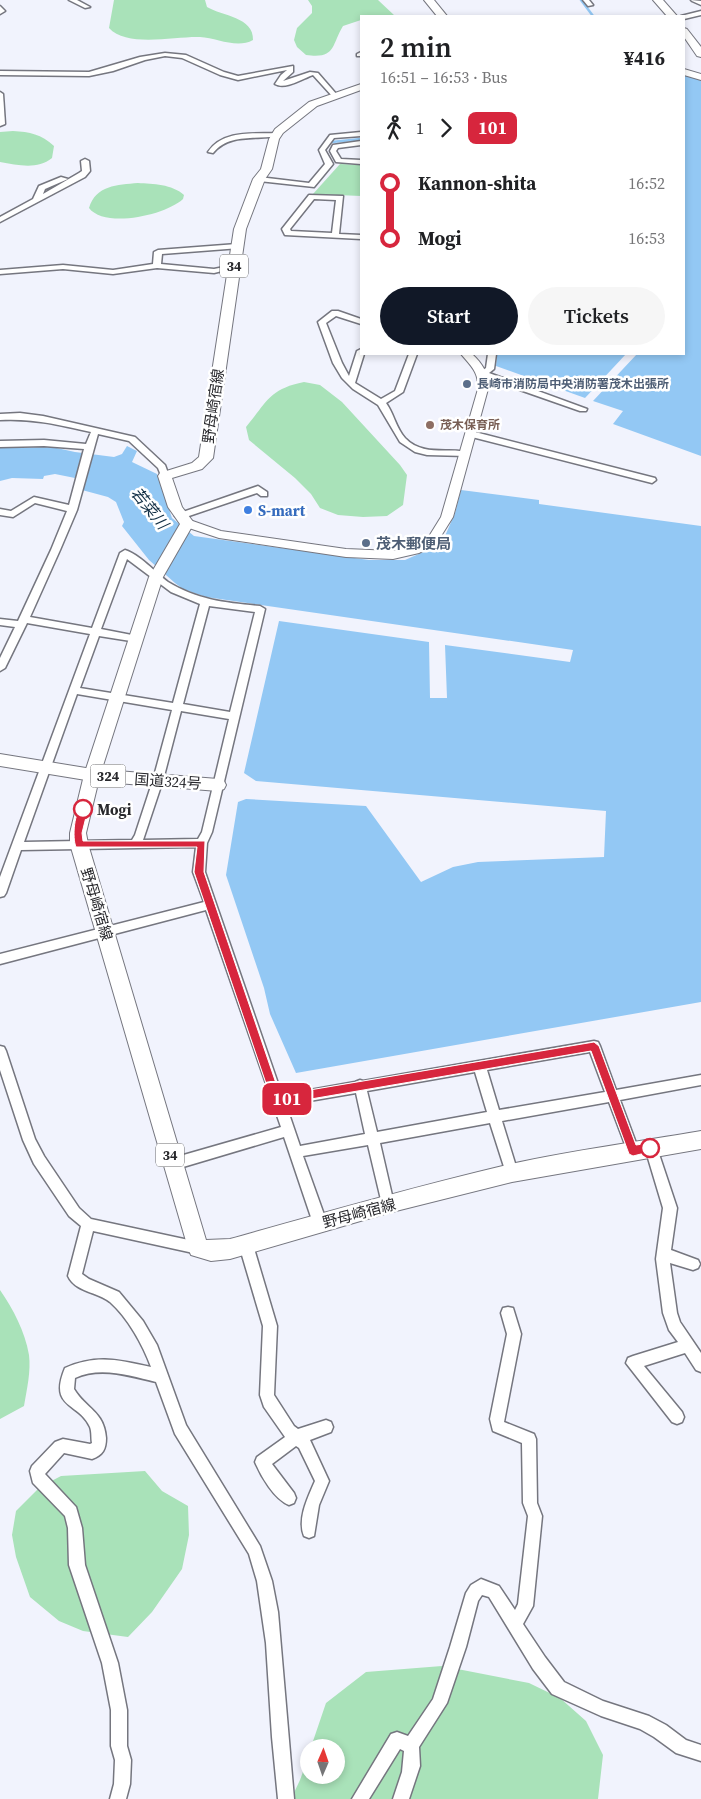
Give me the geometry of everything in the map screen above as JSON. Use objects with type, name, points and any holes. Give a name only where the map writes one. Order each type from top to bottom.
[{"type":"main road","points":[[429,0],[441,15]]},
{"type":"main road","points":[[658,0],[671,15]]},
{"type":"main road","points":[[685,32],[700,51]]},
{"type":"main road","points":[[685,72],[701,77]]},
{"type":"main road","points":[[276,136],[313,104],[360,87]]},
{"type":"main road","name":"野母崎宿線","points":[[166,476],[197,466],[206,458],[240,229],[269,160],[276,136]]},
{"type":"main road","points":[[166,476],[172,503],[183,519]]},
{"type":"main road","name":"野母崎宿線","points":[[183,519],[159,572],[92,775],[78,833],[79,844],[198,1248],[211,1251],[246,1245],[388,1204],[512,1173],[701,1140]]},
{"type":"main road","name":"国道324号","points":[[0,760],[92,775],[218,785]]},
{"type":"street","points":[[72,0],[86,7]]},
{"type":"street","points":[[685,17],[701,13]]},
{"type":"street","points":[[3,76],[101,73],[143,58],[170,54],[186,57],[222,74],[238,78],[291,67],[290,72],[283,76],[278,84],[287,83],[312,73],[316,74],[335,96]]},
{"type":"street","points":[[0,94],[2,124],[0,124]]},
{"type":"street","points":[[259,180],[314,186],[329,164],[322,150],[332,136],[360,134]]},
{"type":"street","points":[[211,152],[212,149],[232,138],[276,136]]},
{"type":"street","points":[[360,143],[335,146],[332,151],[338,161],[360,162]]},
{"type":"street","points":[[0,220],[82,175],[85,164]]},
{"type":"street","points":[[335,235],[340,198],[312,197],[286,229],[288,233],[335,235],[360,236]]},
{"type":"street","points":[[158,266],[158,252],[237,246]]},
{"type":"street","points":[[118,260],[119,271]]},
{"type":"street","points":[[0,272],[63,267],[91,271],[119,271],[158,266],[214,271],[234,267]]},
{"type":"street","points":[[0,267],[12,272]]},
{"type":"street","points":[[360,322],[335,313],[322,322],[341,371],[351,383],[380,403],[389,413],[397,433],[410,446],[427,452],[464,454]]},
{"type":"street","points":[[351,383],[360,354]]},
{"type":"street","points":[[380,403],[399,392],[413,355]]},
{"type":"street","points":[[183,519],[219,534],[346,553],[380,556],[403,554],[424,546],[438,534],[449,509],[483,389],[481,369],[467,355]]},
{"type":"street","points":[[483,374],[490,369],[492,355]]},
{"type":"street","points":[[483,374],[583,409]]},
{"type":"street","points":[[0,417],[20,416],[43,419],[132,439],[162,467],[166,476]]},
{"type":"street","points":[[0,668],[72,509],[80,483],[87,448],[95,432]]},
{"type":"street","points":[[471,434],[652,480]]},
{"type":"street","points":[[0,444],[44,443],[87,448]]},
{"type":"street","points":[[183,519],[258,489],[264,494]]},
{"type":"street","points":[[0,512],[12,514],[34,500],[72,509]]},
{"type":"street","points":[[0,893],[44,768],[125,552],[159,572],[169,586],[190,598],[205,602],[260,609],[207,832],[202,843],[199,872],[276,1101],[320,1223]]},
{"type":"street","points":[[135,844],[140,836],[158,780],[205,602]]},
{"type":"street","points":[[0,622],[22,622],[137,639]]},
{"type":"street","points":[[74,690],[234,716]]},
{"type":"street","points":[[17,846],[202,843]]},
{"type":"street","points":[[0,959],[209,905]]},
{"type":"street","points":[[276,1101],[594,1046],[612,1096],[642,1149],[670,1208],[663,1272],[670,1313],[674,1325],[701,1365]]},
{"type":"street","points":[[0,1050],[29,1140],[74,1212],[88,1224],[198,1248]]},
{"type":"street","points":[[479,1065],[512,1173]]},
{"type":"street","points":[[295,1152],[701,1080]]},
{"type":"street","points":[[360,1085],[388,1204]]},
{"type":"street","points":[[173,1164],[287,1130]]},
{"type":"street","points":[[88,1224],[75,1276],[84,1283],[106,1292],[122,1305],[138,1326],[152,1350],[180,1429],[256,1551],[265,1580],[272,1616],[280,1745],[286,1799]]},
{"type":"street","points":[[246,1245],[270,1326],[267,1395],[269,1402],[289,1431],[304,1442],[322,1481],[312,1505],[309,1531]]},
{"type":"street","points":[[664,1254],[693,1264]]},
{"type":"street","points":[[508,1313],[514,1334],[497,1419],[498,1426],[528,1439],[530,1503],[535,1516],[525,1606],[515,1624]]},
{"type":"street","points":[[677,1417],[633,1363],[687,1346]]},
{"type":"street","points":[[118,1799],[122,1784],[123,1760],[119,1746],[118,1710],[110,1663],[77,1565],[75,1528],[71,1512],[37,1474],[37,1471],[60,1447],[64,1446],[92,1452],[98,1446],[98,1430],[94,1421],[67,1392],[66,1385],[70,1373],[88,1365],[103,1364],[161,1376]]},
{"type":"street","points":[[289,1498],[275,1482],[262,1462],[297,1437],[326,1427]]},
{"type":"street","points":[[401,1799],[413,1764],[411,1745],[439,1703],[458,1647],[471,1598],[476,1590],[481,1587],[494,1591],[539,1663],[558,1688],[601,1708],[643,1722],[660,1731],[682,1747],[701,1753]]},
{"type":"street","points":[[360,1799],[397,1740],[411,1745]]},
{"type":"green space","points":[[114,0],[205,0],[207,7],[236,18],[248,26],[252,32],[253,40],[234,43],[200,37],[152,40],[127,38],[109,28]]},
{"type":"green space","points":[[308,0],[378,0],[394,15],[360,15],[360,20],[343,26],[328,53],[316,56],[306,55],[297,47],[294,40],[297,28],[312,13],[312,6]]},
{"type":"green space","points":[[13,131],[35,134],[49,142],[54,146],[52,158],[46,162],[34,165],[0,162],[0,132]]},
{"type":"green space","points":[[340,164],[360,165],[360,196],[313,194]]},
{"type":"green space","points":[[138,183],[162,185],[174,189],[184,195],[183,199],[163,210],[121,219],[108,218],[97,214],[89,208],[92,200],[102,191],[115,186]]},
{"type":"green space","points":[[304,382],[320,385],[342,402],[400,465],[407,475],[403,505],[387,516],[363,517],[338,515],[320,508],[311,494],[295,478],[249,440],[246,427],[264,404],[283,388]]},
{"type":"green space","points":[[0,1290],[21,1329],[29,1355],[29,1367],[24,1406],[0,1419]]},
{"type":"green space","points":[[145,1471],[162,1491],[188,1506],[189,1535],[182,1569],[152,1612],[128,1637],[83,1631],[59,1621],[30,1597],[16,1557],[12,1535],[16,1511],[40,1487],[61,1476]]},
{"type":"green space","points":[[442,1666],[529,1683],[560,1698],[586,1721],[603,1755],[598,1799],[291,1799],[300,1780],[300,1784],[345,1784],[345,1739],[314,1739],[326,1703],[366,1672]]},
{"type":"water","points":[[685,74],[701,79],[701,456],[613,424],[623,411],[593,401],[636,355],[685,355]]},
{"type":"water","points":[[497,355],[625,355],[585,398],[496,366]]},
{"type":"water","name":"若菜川","points":[[127,446],[137,451],[132,462],[157,474],[172,518],[194,536],[369,560],[405,560],[430,549],[445,536],[455,513],[461,490],[539,500],[539,504],[701,526],[701,1002],[296,1073],[270,1014],[264,988],[226,875],[238,802],[246,799],[366,806],[421,882],[453,867],[478,862],[604,857],[606,811],[256,781],[244,773],[279,621],[429,642],[430,698],[447,698],[445,645],[570,662],[573,650],[206,597],[183,589],[149,560],[122,526],[124,522],[116,502],[108,497],[82,490],[85,480],[55,474],[44,476],[43,479],[12,478],[0,481],[0,448],[52,447],[114,457],[122,454]]},
{"type":"waterway","points":[[581,0],[592,15]]},
{"type":"waterway","points":[[332,142],[360,139]]},
{"type":"bus line","name":"101","points":[[83,809],[78,833],[79,844],[202,843],[199,872],[276,1101],[411,1076],[594,1046],[633,1151],[650,1148]]},
{"type":"place","name":"長崎市消防局中央消防署茂木出張所","points":[[467,384]]},
{"type":"place","name":"茂木保育所","points":[[430,425]]},
{"type":"place","name":"S-mart","points":[[248,510]]},
{"type":"place","name":"茂木郵便局","points":[[366,543]]},
{"type":"place","name":"Mogi","points":[[83,809]]}]
